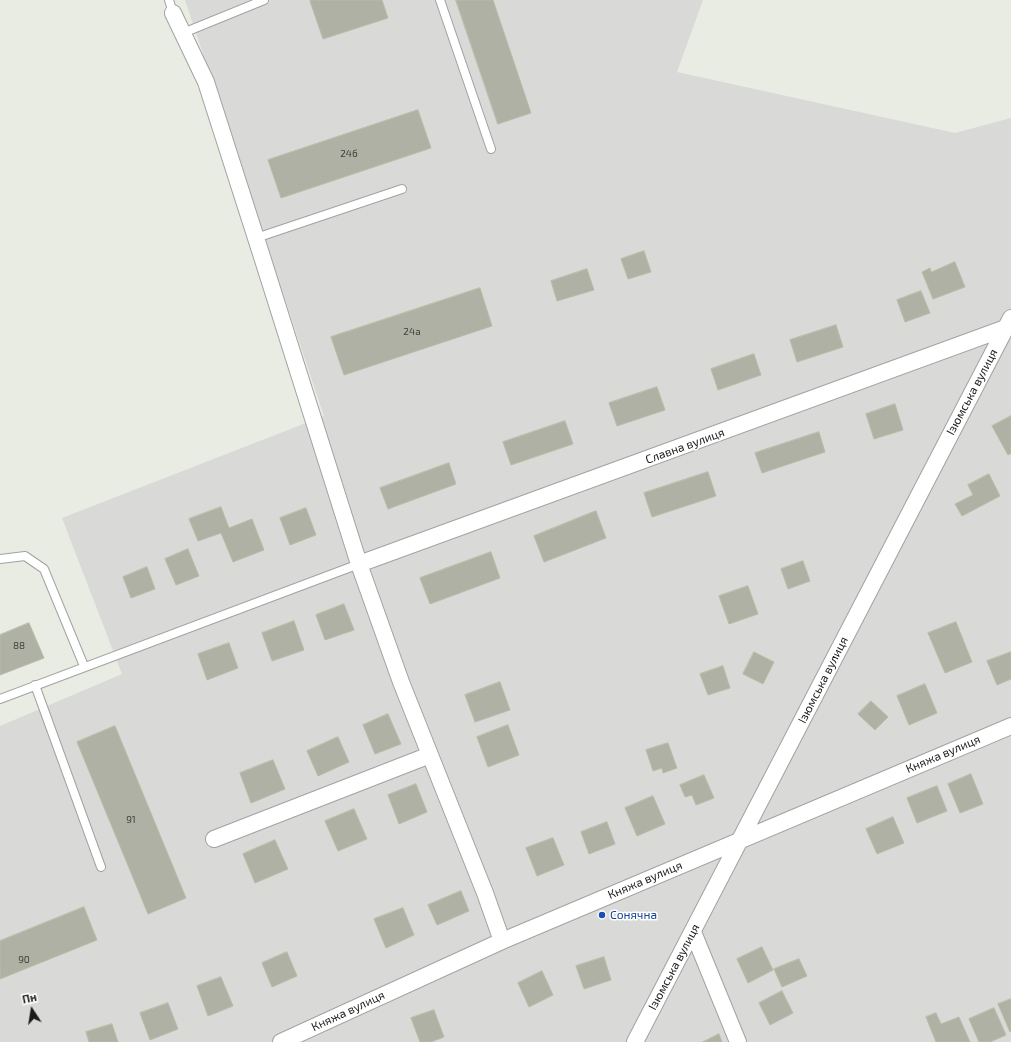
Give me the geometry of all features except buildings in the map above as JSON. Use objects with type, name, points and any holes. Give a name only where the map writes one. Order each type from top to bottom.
[{"type":"street","points":[[171,6],[206,82],[358,564],[401,682],[485,893],[502,941]]},
{"type":"street","name":"Славна вулиця","points":[[358,564],[800,404],[1009,324]]},
{"type":"street","name":"Ізюмська вулиця","points":[[635,1042],[1009,324]]},
{"type":"street","name":"Княжа вулиця","points":[[281,1042],[502,941],[1011,726]]},
{"type":"street","points":[[214,839],[430,755]]},
{"type":"street","points":[[693,932],[738,1042]]},
{"type":"lane","points":[[183,33],[264,0]]},
{"type":"lane","points":[[440,0],[491,149]]},
{"type":"lane","points":[[256,238],[402,189]]},
{"type":"lane","points":[[0,559],[25,556],[44,569],[84,666]]},
{"type":"lane","points":[[0,699],[35,684],[358,564]]},
{"type":"lane","points":[[35,684],[101,867]]},
{"type":"shaded area","points":[[185,0],[703,0],[677,72],[955,133],[1011,118],[1011,1042],[0,1042],[0,726],[122,674],[62,518],[324,416]]},
{"type":"place","name":"Сонячна","points":[[602,915]]}]
